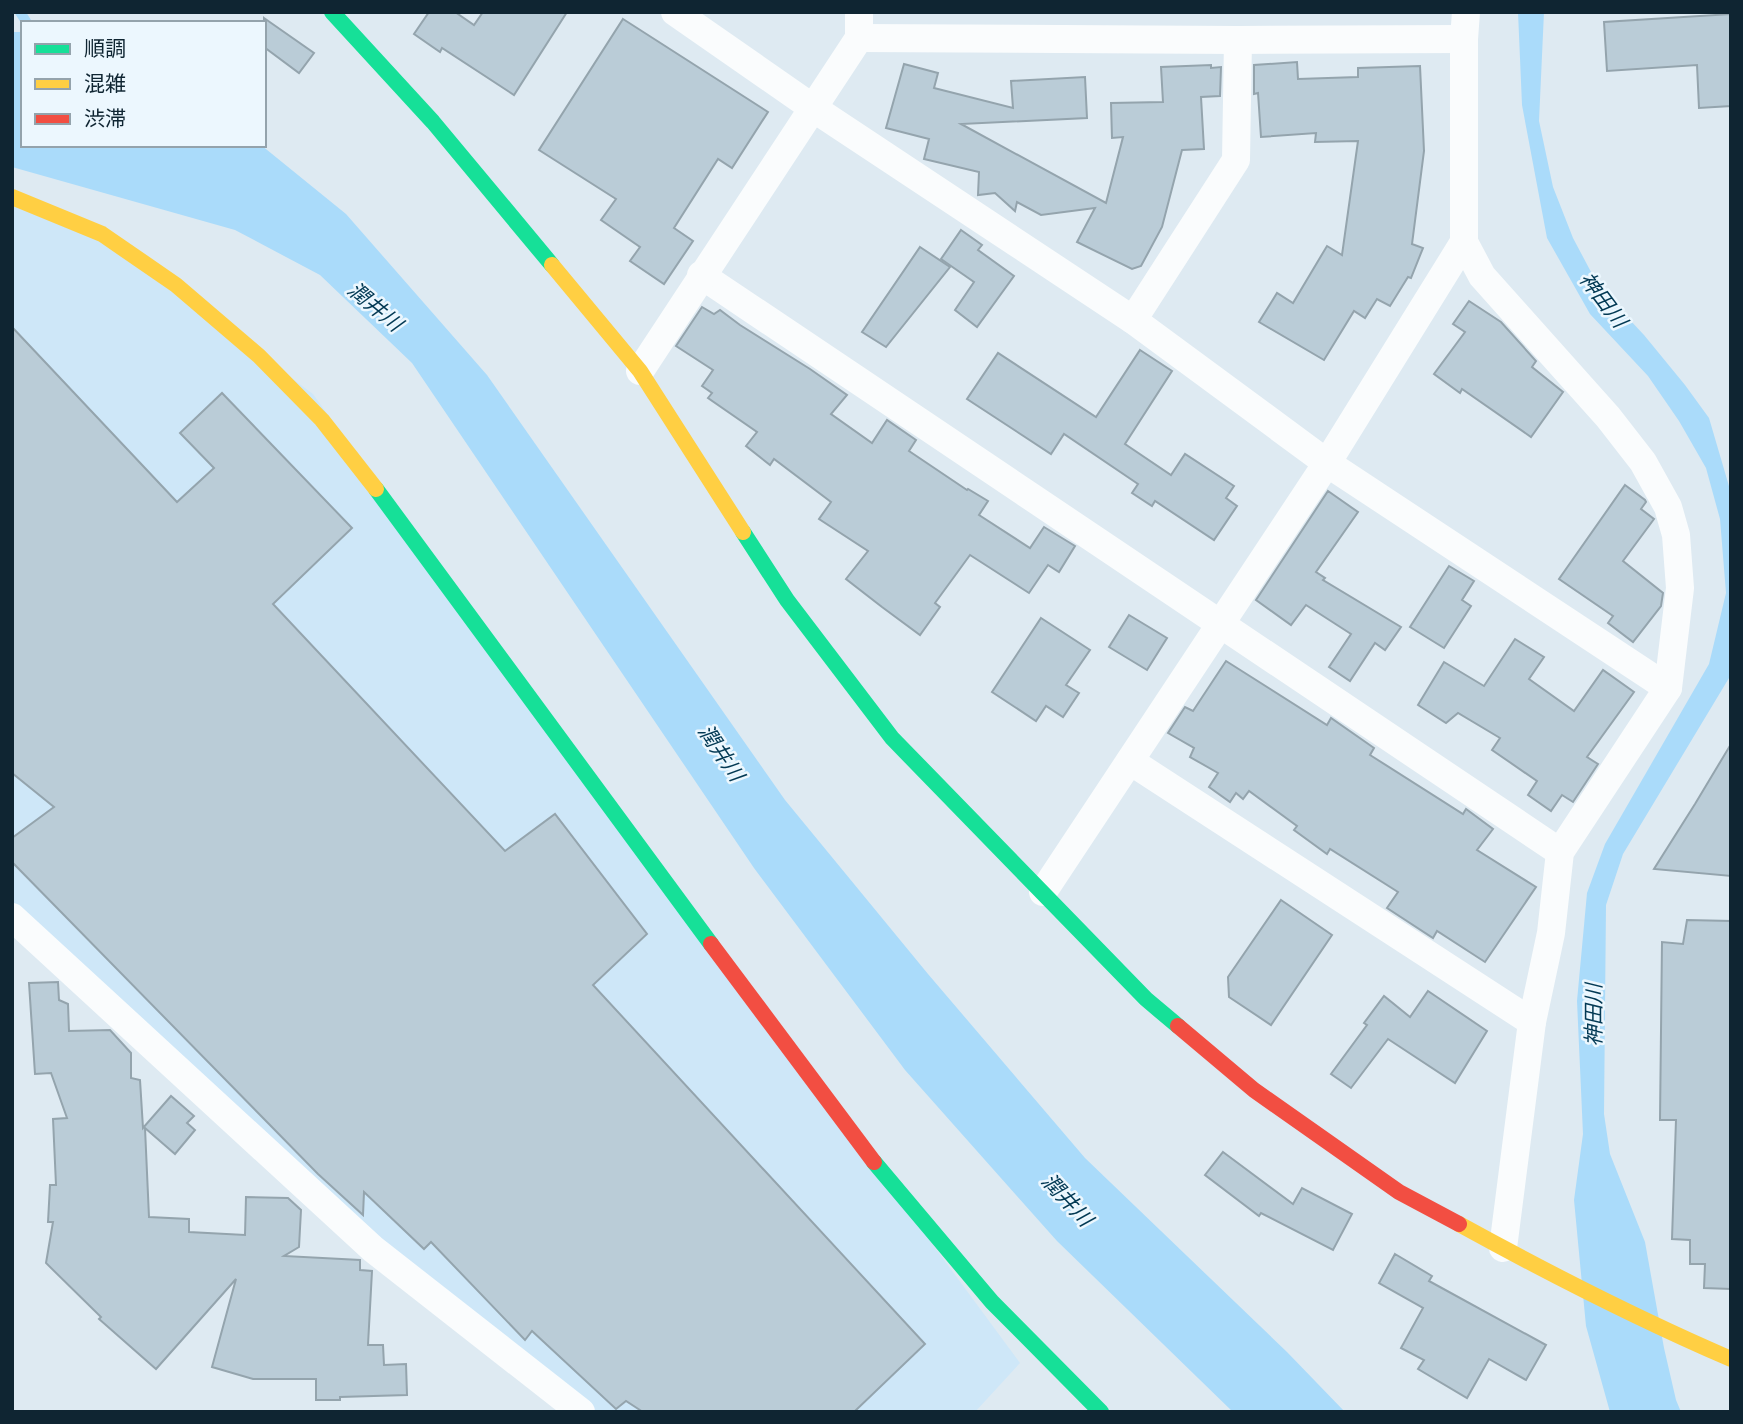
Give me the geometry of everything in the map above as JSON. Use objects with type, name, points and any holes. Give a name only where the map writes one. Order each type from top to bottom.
[{"type":"street","points":[[332,12],[433,122],[640,371],[787,600],[892,738],[1146,999],[1254,1090],[1399,1192],[1528,1262],[1670,1333],[1731,1359]]},
{"type":"street","points":[[675,12],[813,108],[1133,320],[1327,463],[1668,688]]},
{"type":"street","points":[[640,371],[813,108],[859,25],[1238,40],[1465,26],[1464,242],[1482,276],[1608,417],[1643,462],[1668,507],[1676,535],[1680,588],[1668,688],[1560,852],[1551,933],[1532,1022],[1503,1248]]},
{"type":"street","points":[[1133,320],[1236,160],[1238,40]]},
{"type":"street","points":[[12,197],[102,234],[176,285],[259,356],[322,421],[389,506],[764,1017],[893,1186],[992,1302],[1101,1412]]},
{"type":"street","points":[[1043,892],[1327,463],[1464,242]]},
{"type":"street","points":[[701,275],[1560,852]]},
{"type":"street","points":[[1130,761],[1532,1022]]},
{"type":"street","points":[[12,917],[373,1249],[581,1412]]},
{"type":"shaded area","points":[[12,199],[86,227],[313,394],[499,656],[1020,1363],[975,1412],[586,1412],[311,1192],[12,905]]},
{"type":"water","name":"神田川","points":[[1518,12],[1544,12],[1539,121],[1553,187],[1573,238],[1599,287],[1644,335],[1709,418],[1731,493],[1729,678],[1623,854],[1606,905],[1604,1114],[1610,1154],[1645,1242],[1664,1348],[1681,1412],[1610,1412],[1586,1326],[1574,1200],[1583,1134],[1577,1001],[1587,893],[1605,844],[1709,664],[1726,593],[1720,519],[1706,468],[1679,421],[1648,376],[1590,314],[1547,238],[1522,105]]},
{"type":"water","name":"潤井川","points":[[12,32],[21,32],[21,147],[263,147],[346,214],[487,375],[785,800],[928,974],[1085,1158],[1287,1352],[1345,1412],[1233,1412],[1057,1241],[905,1070],[754,868],[412,363],[320,275],[235,230],[12,167]]},
{"type":"building","points":[[429,12],[455,12],[474,25],[483,12],[567,12],[514,95],[442,48],[440,52],[414,34]]},
{"type":"building","points":[[1731,14],[1731,106],[1699,108],[1697,65],[1607,71],[1604,22]]},
{"type":"building","points":[[264,18],[314,53],[299,73],[266,48]]},
{"type":"building","points":[[623,19],[768,112],[732,168],[718,159],[674,228],[693,241],[664,284],[630,261],[640,247],[601,220],[616,199],[539,150]]},
{"type":"building","points":[[1297,62],[1298,79],[1358,77],[1358,68],[1420,66],[1424,151],[1412,244],[1423,248],[1411,278],[1408,277],[1390,306],[1377,299],[1365,318],[1354,311],[1324,360],[1259,322],[1277,293],[1293,303],[1327,246],[1342,255],[1358,141],[1315,142],[1316,133],[1261,137],[1258,93],[1254,94],[1254,65]]},
{"type":"building","points":[[904,64],[938,73],[934,88],[1013,108],[1011,81],[1085,77],[1087,118],[961,124],[1106,203],[1123,137],[1112,138],[1111,103],[1163,102],[1161,67],[1221,67],[1220,96],[1201,97],[1204,149],[1182,150],[1162,227],[1141,266],[1132,269],[1077,242],[1095,208],[1041,215],[1017,202],[1015,211],[995,193],[978,195],[979,172],[924,159],[929,139],[886,128]]},
{"type":"building","points":[[961,230],[982,245],[978,250],[1014,276],[977,327],[955,310],[974,282],[941,259]]},
{"type":"building","points":[[920,247],[950,267],[886,347],[862,332]]},
{"type":"building","points":[[1469,301],[1501,322],[1536,361],[1532,367],[1563,392],[1531,437],[1462,389],[1460,393],[1434,374],[1465,332],[1453,324]]},
{"type":"building","points":[[702,307],[714,314],[720,310],[847,395],[831,414],[872,443],[887,420],[916,440],[909,451],[988,501],[979,515],[1030,548],[1044,527],[1075,546],[1059,572],[1048,565],[1029,593],[970,555],[935,603],[940,607],[920,635],[882,607],[846,579],[868,551],[819,519],[831,502],[774,459],[770,465],[746,446],[757,432],[708,398],[712,393],[702,386],[713,370],[676,346]]},
{"type":"building","points":[[12,327],[177,502],[214,468],[180,433],[222,393],[352,528],[273,604],[505,851],[555,814],[647,934],[593,985],[925,1344],[854,1412],[643,1412],[626,1401],[616,1409],[532,1331],[525,1340],[431,1242],[424,1249],[364,1192],[363,1215],[318,1174],[12,862],[12,838],[54,807],[12,773]]},
{"type":"building","points":[[1140,350],[1172,371],[1125,444],[1171,475],[1185,454],[1234,486],[1226,498],[1237,506],[1214,540],[1155,501],[1152,506],[1132,493],[1138,484],[1064,434],[1051,454],[967,399],[998,353],[1096,417]]},
{"type":"building","points":[[1625,485],[1645,500],[1641,509],[1654,519],[1623,561],[1663,593],[1661,606],[1633,642],[1608,623],[1613,616],[1559,579]]},
{"type":"building","points":[[1328,491],[1358,512],[1316,572],[1325,578],[1323,580],[1401,627],[1385,650],[1375,643],[1350,681],[1329,667],[1351,634],[1306,605],[1291,625],[1256,600]]},
{"type":"building","points":[[1449,566],[1474,581],[1462,600],[1471,606],[1444,648],[1410,627]]},
{"type":"building","points":[[1129,615],[1167,638],[1147,670],[1109,647]]},
{"type":"building","points":[[1041,618],[1090,650],[1066,685],[1079,693],[1063,717],[1046,706],[1036,721],[992,692]]},
{"type":"building","points":[[1515,639],[1544,657],[1529,679],[1574,711],[1603,670],[1634,692],[1587,757],[1598,764],[1573,802],[1562,795],[1551,811],[1528,795],[1537,781],[1492,750],[1500,738],[1458,713],[1446,723],[1418,705],[1444,662],[1484,686]]},
{"type":"building","points":[[1226,661],[1327,725],[1331,718],[1374,748],[1370,755],[1463,814],[1466,809],[1493,829],[1477,850],[1536,887],[1485,962],[1437,931],[1433,938],[1387,908],[1398,892],[1330,849],[1327,854],[1294,830],[1297,826],[1249,791],[1243,799],[1236,793],[1230,802],[1209,787],[1218,773],[1190,757],[1194,748],[1168,733],[1185,707],[1193,711]]},
{"type":"building","points":[[1731,744],[1731,876],[1654,869],[1695,804]]},
{"type":"building","points":[[1281,900],[1332,935],[1271,1025],[1229,997],[1228,977]]},
{"type":"building","points":[[1687,920],[1731,921],[1731,1289],[1704,1288],[1705,1264],[1690,1264],[1690,1240],[1672,1239],[1676,1120],[1660,1120],[1662,942],[1683,944]]},
{"type":"building","points":[[58,982],[59,1000],[68,1004],[69,1031],[110,1030],[131,1053],[131,1078],[140,1080],[143,1128],[171,1096],[194,1116],[187,1123],[195,1130],[175,1154],[145,1128],[149,1217],[189,1219],[189,1232],[245,1235],[246,1197],[288,1198],[301,1210],[299,1247],[284,1256],[360,1260],[360,1270],[372,1271],[368,1345],[383,1345],[384,1365],[406,1364],[407,1395],[316,1400],[316,1379],[253,1379],[212,1367],[236,1279],[156,1369],[99,1319],[101,1317],[46,1263],[53,1222],[48,1222],[50,1185],[56,1185],[53,1119],[67,1118],[51,1073],[35,1074],[29,983]]},
{"type":"building","points":[[1428,991],[1487,1031],[1455,1083],[1388,1039],[1351,1088],[1331,1074],[1367,1025],[1364,1023],[1384,996],[1410,1017]]},
{"type":"building","points":[[1223,1152],[1293,1204],[1302,1188],[1352,1214],[1333,1250],[1261,1213],[1259,1216],[1205,1175]]},
{"type":"building","points":[[1395,1254],[1432,1276],[1429,1281],[1546,1345],[1526,1380],[1489,1359],[1467,1398],[1418,1369],[1424,1360],[1401,1348],[1423,1308],[1379,1283]]},
{"type":"waterway","points":[[20,12],[26,21]]},
{"type":"traffic: fast","points":[[332,12],[433,122],[552,265]]},
{"type":"traffic: fast","points":[[376,489],[711,944]]},
{"type":"traffic: fast","points":[[743,532],[787,600],[892,738],[1146,999],[1178,1026]]},
{"type":"traffic: fast","points":[[874,1162],[992,1302],[1101,1412]]},
{"type":"traffic: slow","points":[[12,197],[102,234],[176,285],[259,356],[322,420],[376,489]]},
{"type":"traffic: slow","points":[[552,265],[640,371],[743,532]]},
{"type":"traffic: slow","points":[[1459,1224],[1594,1295],[1731,1359]]},
{"type":"traffic: jam","points":[[711,944],[874,1162]]},
{"type":"traffic: jam","points":[[1178,1026],[1254,1090],[1399,1192],[1459,1224]]}]
